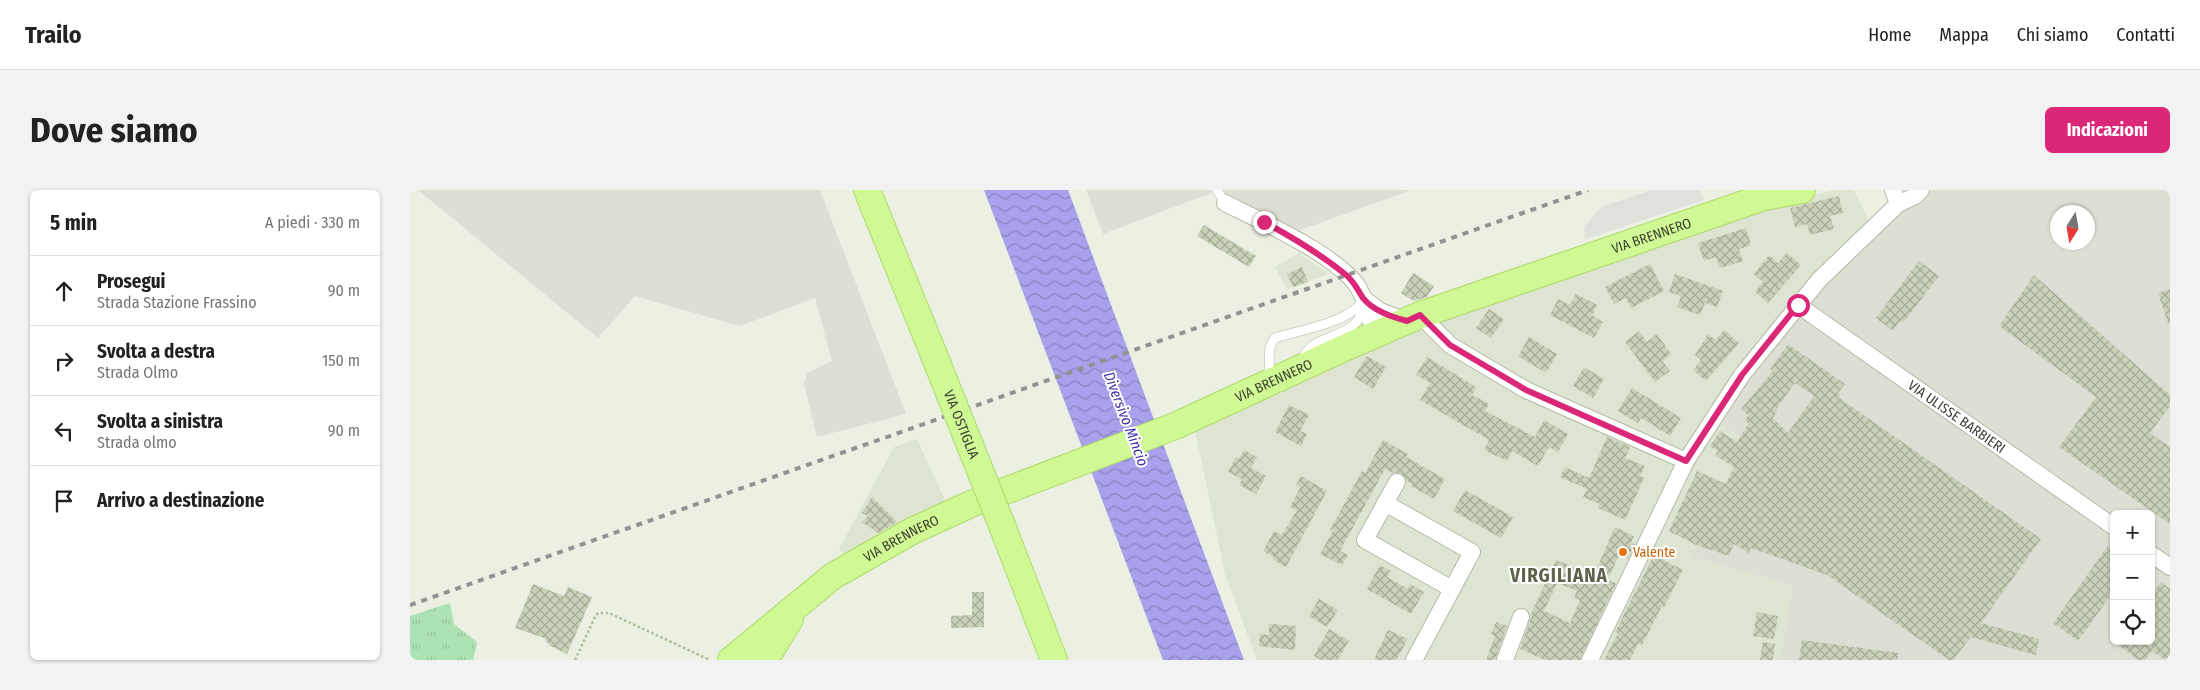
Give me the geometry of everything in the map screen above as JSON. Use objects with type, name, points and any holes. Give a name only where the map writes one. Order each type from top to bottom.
[{"type":"main road","name":"VIA OSTIGLIA","points":[[868,190],[1054,660]]},
{"type":"main road","name":"VIA BRENNERO","points":[[730,660],[833,576],[912,532],[971,504],[1175,426],[1405,322],[1772,193],[1802,190]]},
{"type":"main road","name":"VIA BRENNERO","points":[[765,660],[801,601]]},
{"type":"street","points":[[1590,660],[1686,461],[1742,375],[1819,280],[1898,195],[1915,196],[1921,190]]},
{"type":"street","points":[[1221,196],[1328,261],[1356,284],[1364,299],[1370,320],[1405,322],[1450,345],[1526,390],[1686,461]]},
{"type":"street","name":"VIA ULISSE BARBIERI","points":[[1798,305],[2110,524]]},
{"type":"street","points":[[1397,482],[1361,547],[1452,590]]},
{"type":"street","points":[[1385,503],[1472,552],[1414,660]]},
{"type":"street","points":[[2152,555],[2170,567]]},
{"type":"street","points":[[1507,659],[1521,617]]},
{"type":"lane","points":[[1298,369],[1305,353],[1310,348],[1349,329],[1355,323],[1363,308],[1364,299]]},
{"type":"lane","points":[[1266,384],[1269,377],[1269,350],[1271,342],[1275,338],[1307,331],[1325,324],[1353,311],[1364,299]]},
{"type":"path","points":[[575,660],[595,617],[604,612],[610,613],[710,660]]},
{"type":"shaded area","points":[[418,190],[820,190],[906,414],[817,437],[804,384],[807,373],[832,361],[815,298],[740,326],[635,296],[598,338]]},
{"type":"shaded area","points":[[1086,190],[1411,190],[1295,232],[1216,191],[1103,234]]},
{"type":"shaded area","points":[[1652,190],[1700,190],[1704,200],[1585,239],[1584,227],[1601,207]]},
{"type":"shaded area","points":[[1836,190],[1854,190],[1869,222],[1816,274],[1705,413],[1747,441],[1792,585],[1780,660],[1257,660],[1225,574],[1194,425],[1342,351],[1767,204]]},
{"type":"shaded area","points":[[1928,190],[2170,190],[2170,660],[1780,660],[1792,585],[1690,556],[1747,442],[1718,422],[1747,378],[1807,303],[1902,209]]},
{"type":"shaded area","points":[[1299,253],[1329,274],[1287,289],[1275,267]]},
{"type":"shaded area","points":[[917,439],[948,507],[848,560],[839,549],[894,447]]},
{"type":"green space","points":[[450,603],[454,624],[477,642],[473,660],[410,660],[410,616]]},
{"type":"water","name":"Diversivo Mincio","points":[[984,190],[1068,190],[1244,660],[1163,660]]},
{"type":"building","points":[[1839,196],[1843,213],[1830,216],[1834,229],[1810,235],[1807,224],[1795,227],[1790,208]]},
{"type":"building","points":[[1204,225],[1256,256],[1249,267],[1197,236]]},
{"type":"building","points":[[1746,228],[1751,245],[1739,249],[1743,261],[1720,268],[1716,257],[1704,261],[1698,243]]},
{"type":"building","points":[[1787,253],[1801,265],[1768,303],[1755,292],[1763,282],[1754,274],[1769,255],[1778,263]]},
{"type":"building","points":[[1919,261],[1939,276],[1904,322],[1901,320],[1893,331],[1876,318]]},
{"type":"building","points":[[1650,264],[1664,291],[1631,308],[1626,298],[1614,304],[1605,287]]},
{"type":"building","points":[[1302,267],[1308,282],[1293,287],[1287,274]]},
{"type":"building","points":[[1413,273],[1434,286],[1427,297],[1414,301],[1401,293]]},
{"type":"building","points":[[1675,274],[1723,291],[1717,307],[1705,303],[1700,315],[1677,307],[1681,296],[1669,292]]},
{"type":"building","points":[[2034,275],[2170,395],[2170,406],[2150,433],[2170,447],[2170,524],[2155,514],[2155,510],[2150,510],[2059,447],[2096,397],[1999,326]]},
{"type":"building","points":[[2170,289],[2170,323],[2168,323],[2158,293]]},
{"type":"building","points":[[1576,294],[1597,305],[1592,315],[1603,322],[1594,338],[1550,315],[1558,299],[1570,305]]},
{"type":"building","points":[[1489,309],[1504,319],[1491,338],[1476,328]]},
{"type":"building","points":[[1724,330],[1739,343],[1706,381],[1693,370],[1701,360],[1695,355],[1708,334],[1716,340]]},
{"type":"building","points":[[1639,331],[1647,342],[1657,334],[1671,354],[1662,361],[1670,371],[1655,382],[1625,342]]},
{"type":"building","points":[[1529,337],[1557,354],[1546,373],[1518,356]]},
{"type":"building","points":[[1788,344],[1845,384],[1838,393],[1840,394],[1838,397],[2041,539],[1981,623],[2039,639],[2036,655],[1971,637],[1953,660],[1949,660],[1827,575],[1751,548],[1748,553],[1734,544],[1729,556],[1696,545],[1669,531],[1697,471],[1726,484],[1734,467],[1715,455],[1718,451],[1710,446],[1720,431],[1737,442],[1749,423],[1745,421],[1748,415],[1741,409],[1773,371],[1770,369]],"holes":[[[1795,383],[1814,396],[1788,433],[1773,418],[1778,410],[1776,409]]]},
{"type":"building","points":[[1367,356],[1386,367],[1373,389],[1354,377]]},
{"type":"building","points":[[1427,357],[1476,387],[1472,395],[1489,404],[1485,411],[1535,437],[1544,420],[1568,434],[1558,452],[1549,447],[1538,466],[1512,451],[1507,461],[1484,450],[1489,440],[1420,400],[1430,383],[1416,375]]},
{"type":"building","points":[[1584,367],[1604,379],[1593,398],[1573,386]]},
{"type":"building","points":[[1632,388],[1681,418],[1670,436],[1641,418],[1638,423],[1618,411]]},
{"type":"building","points":[[1289,405],[1309,415],[1300,431],[1307,434],[1301,446],[1275,432]]},
{"type":"building","points":[[1607,437],[1630,447],[1625,458],[1645,466],[1640,476],[1644,478],[1625,520],[1598,508],[1599,504],[1583,497],[1587,489],[1560,477],[1565,467],[1589,478]]},
{"type":"building","points":[[1383,440],[1408,454],[1406,457],[1445,479],[1434,499],[1411,486],[1412,484],[1402,474],[1393,473],[1385,469],[1340,551],[1348,555],[1342,565],[1320,554],[1333,531],[1330,530],[1362,471],[1365,473]]},
{"type":"building","points":[[1244,450],[1257,457],[1251,468],[1266,476],[1256,494],[1239,485],[1242,479],[1228,472],[1236,457],[1239,459]]},
{"type":"building","points":[[1301,476],[1327,491],[1286,567],[1273,560],[1274,557],[1263,551],[1274,531],[1282,535],[1297,510],[1290,507],[1300,488],[1296,485]]},
{"type":"building","points":[[1465,490],[1513,517],[1501,538],[1453,511]]},
{"type":"building","points":[[872,497],[897,522],[878,533],[862,522],[868,516],[862,513]]},
{"type":"building","points":[[1615,527],[1634,536],[1631,543],[1635,544],[1628,558],[1620,554],[1607,580],[1616,583],[1580,660],[1545,660],[1520,649],[1531,614],[1556,560],[1594,575]],"holes":[[[1557,583],[1577,591],[1574,598],[1580,600],[1570,623],[1544,611]]]},
{"type":"building","points":[[2107,547],[2110,549],[2110,597],[2078,641],[2053,623]]},
{"type":"building","points":[[1654,555],[1683,570],[1642,645],[1638,644],[1630,660],[1604,660],[1618,633],[1615,632]]},
{"type":"building","points":[[1380,565],[1391,571],[1387,577],[1408,589],[1410,584],[1424,592],[1411,614],[1367,589]]},
{"type":"building","points":[[2161,582],[2170,589],[2170,660],[2166,660],[2152,651],[2145,660],[2138,660],[2118,645],[2155,645],[2155,590]]},
{"type":"building","points":[[533,584],[564,596],[568,587],[592,597],[567,654],[550,646],[544,638],[515,628]]},
{"type":"building","points":[[972,592],[984,592],[984,627],[951,628],[951,616],[972,615]]},
{"type":"building","points":[[1319,599],[1338,610],[1327,627],[1309,616]]},
{"type":"building","points":[[1757,612],[1778,616],[1774,639],[1753,636]]},
{"type":"building","points":[[1496,622],[1507,626],[1495,660],[1486,660],[1495,636],[1491,634]]},
{"type":"building","points":[[1269,624],[1296,626],[1295,650],[1259,646],[1260,634],[1269,635]]},
{"type":"building","points":[[1329,629],[1349,641],[1338,660],[1321,660],[1314,656]]},
{"type":"building","points":[[1388,630],[1408,639],[1396,660],[1374,660]]},
{"type":"building","points":[[1802,640],[1898,653],[1898,660],[1799,660]]},
{"type":"building","points":[[1763,642],[1775,644],[1773,660],[1760,660]]},
{"type":"railway","points":[[410,605],[1588,190]]},
{"type":"place","name":"Valente","points":[[1623,552]]},
{"type":"district","name":"VIRGILIANA","points":[[1559,575]]},
{"type":"route","points":[[1264,222],[1286,234],[1347,275],[1356,284],[1364,299],[1380,311],[1407,321],[1420,315],[1450,345],[1526,390],[1686,461],[1742,375],[1798,305]]}]
